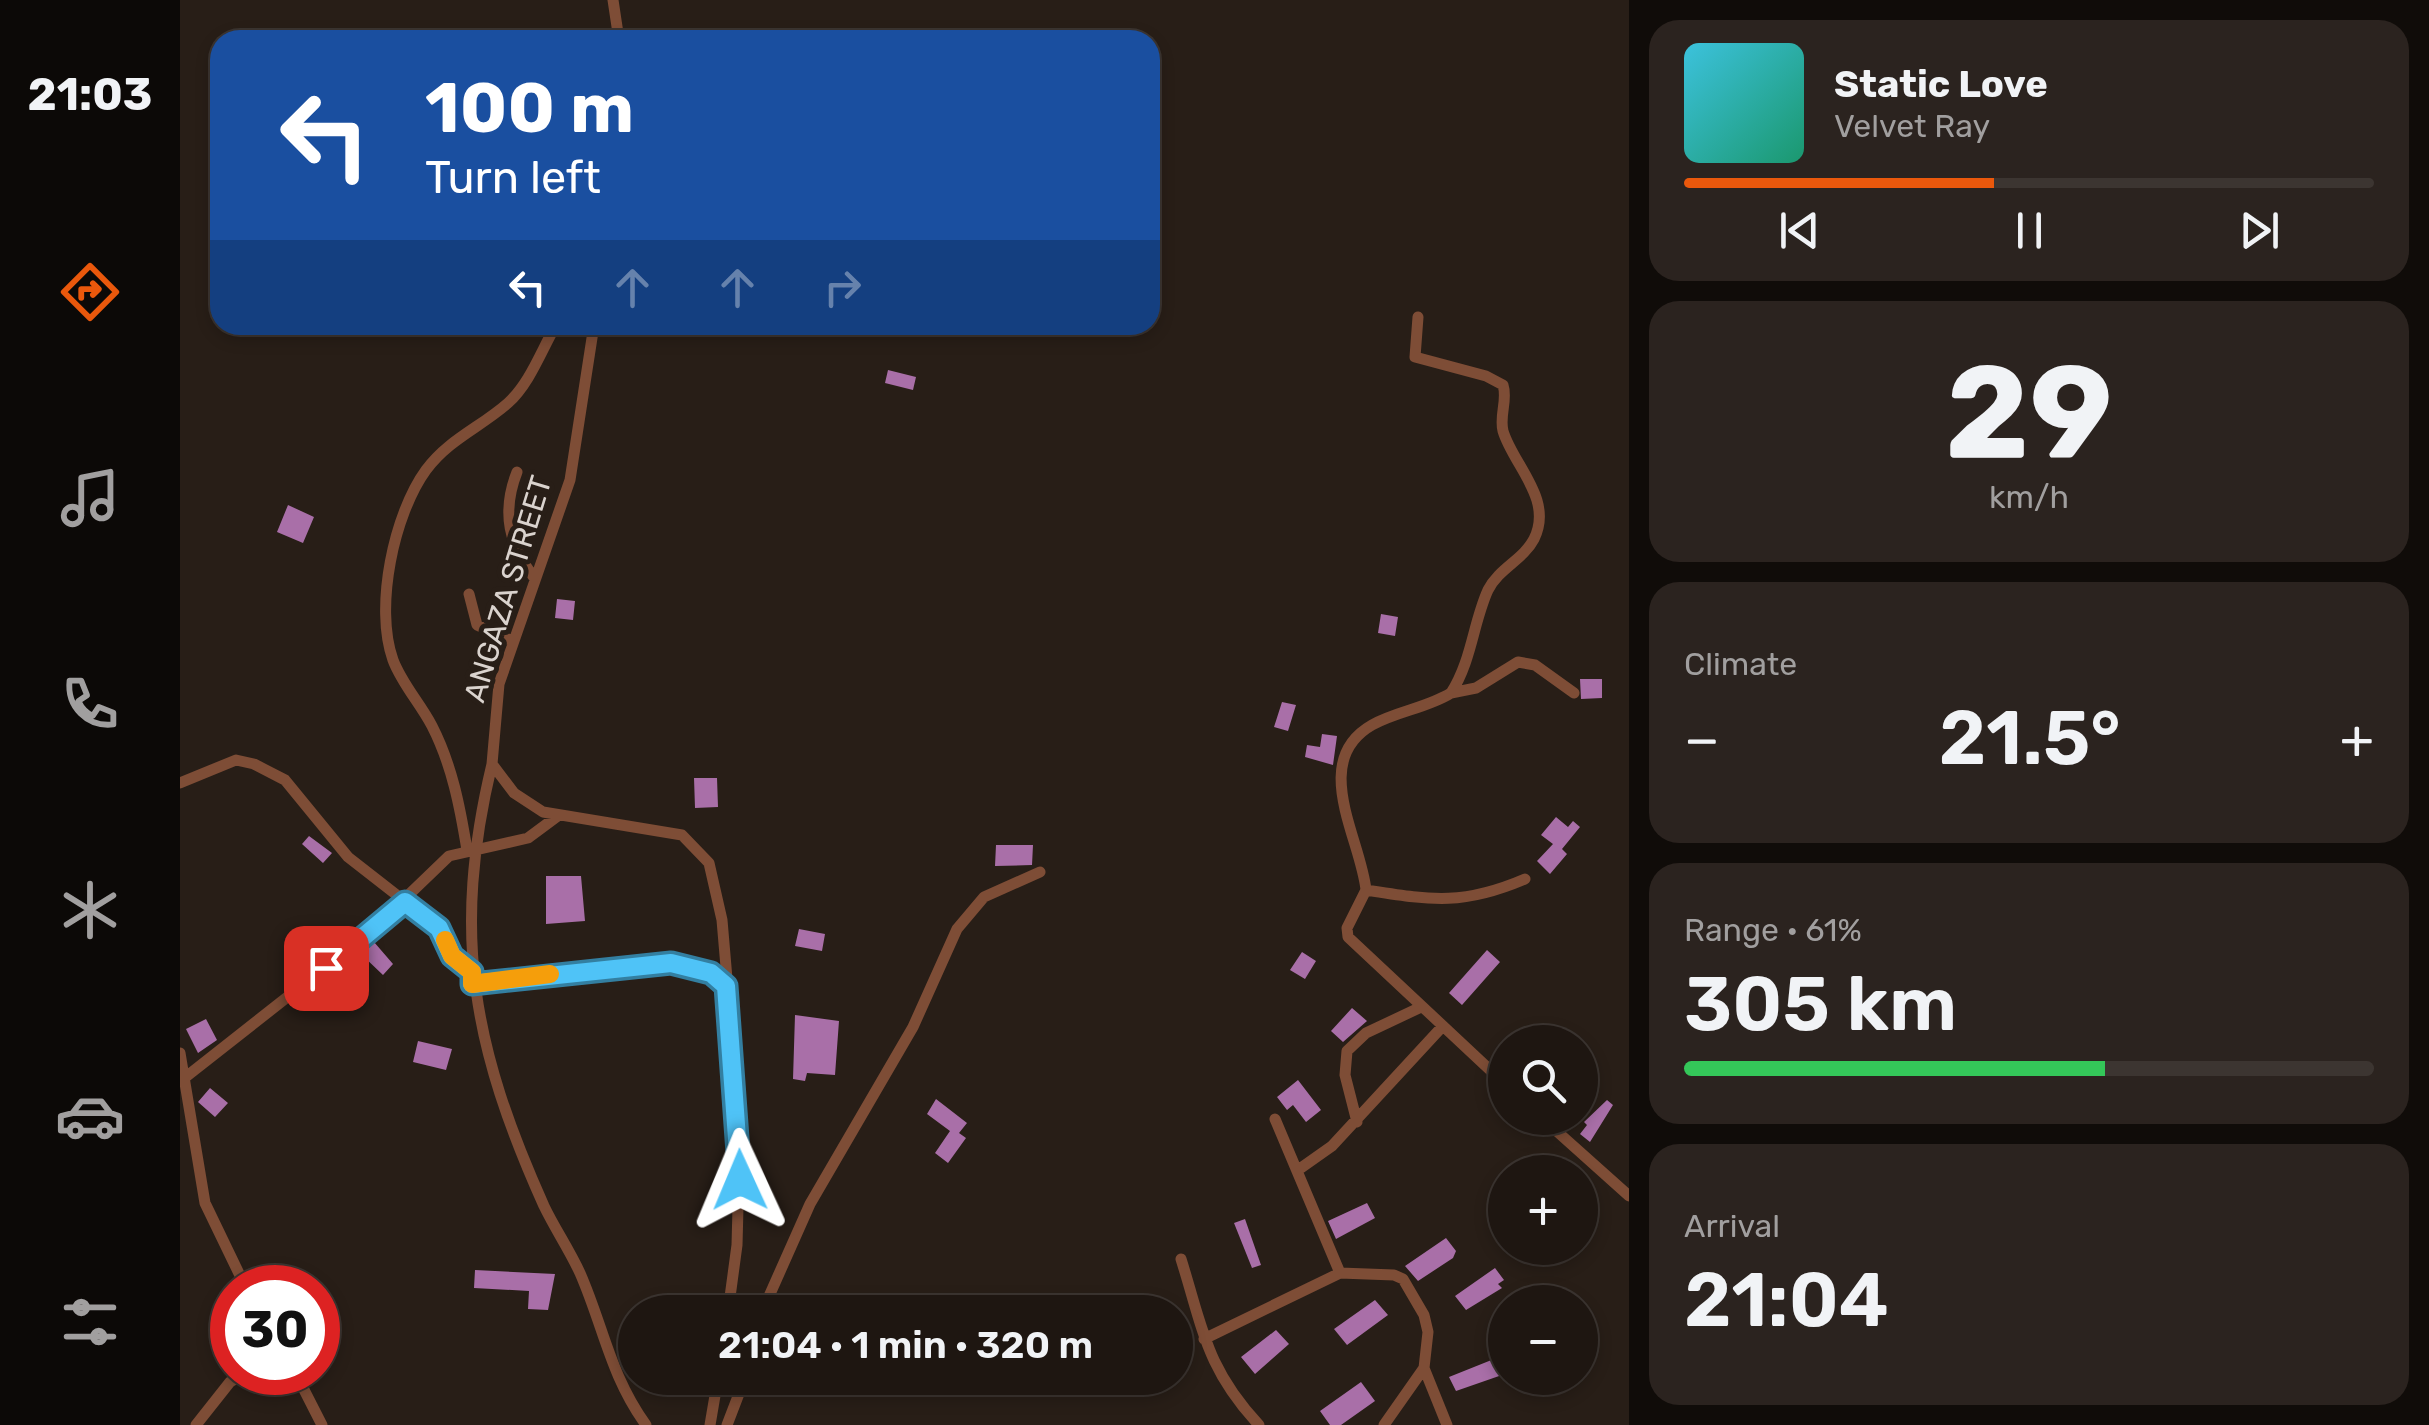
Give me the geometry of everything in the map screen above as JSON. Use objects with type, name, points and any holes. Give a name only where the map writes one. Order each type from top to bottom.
[{"type":"street","points":[[613,0],[618,30]]},
{"type":"street","points":[[1418,318],[1415,357],[1486,376],[1503,385],[1502,429],[1530,482],[1540,516],[1531,544],[1495,578],[1486,594],[1474,642],[1452,692]]},
{"type":"street","points":[[550,335],[510,401],[461,434],[424,472],[402,510],[392,556],[387,632],[392,658],[433,728],[448,765],[471,849],[472,978],[483,1041],[506,1113],[545,1208],[582,1277],[617,1382],[646,1425]]},
{"type":"street","name":"ANGAZA STREET","points":[[471,849],[492,764],[493,718],[512,641],[570,480],[592,335]]},
{"type":"street","points":[[518,472],[508,507],[512,545],[536,579]]},
{"type":"street","points":[[468,594],[477,625],[512,641]]},
{"type":"street","points":[[1488,1069],[1348,937],[1346,928],[1366,890],[1343,812],[1340,784],[1345,758],[1356,736],[1374,723],[1452,692],[1476,688],[1509,666],[1526,662],[1574,693]]},
{"type":"street","points":[[180,783],[236,760],[268,770],[302,798],[348,857],[439,928],[452,956],[472,978]]},
{"type":"street","points":[[492,764],[514,793],[543,812],[670,832],[694,842],[709,863],[716,884],[726,986],[740,1180],[730,1295]]},
{"type":"street","points":[[187,1076],[405,902],[449,856],[528,838],[559,815]]},
{"type":"street","points":[[770,1295],[810,1204],[914,1028],[957,930],[984,897],[1040,872]]},
{"type":"street","points":[[1366,890],[1432,901],[1463,900],[1525,879]]},
{"type":"street","points":[[472,978],[671,963],[711,973],[726,986]]},
{"type":"street","points":[[1357,1122],[1344,1061],[1347,1050],[1376,1028],[1419,1008]]},
{"type":"street","points":[[1298,1170],[1357,1122],[1442,1028]]},
{"type":"street","points":[[180,1053],[187,1076],[205,1203],[235,1265]]},
{"type":"street","points":[[1275,1119],[1340,1273]]},
{"type":"street","points":[[1561,1135],[1629,1196]]},
{"type":"street","points":[[1181,1259],[1204,1339],[1226,1388],[1259,1425]]},
{"type":"street","points":[[1204,1339],[1340,1273],[1403,1279],[1424,1314],[1428,1332],[1424,1368],[1447,1425]]},
{"type":"street","points":[[1384,1425],[1424,1368]]},
{"type":"street","points":[[196,1425],[220,1395]]},
{"type":"street","points":[[307,1395],[322,1425]]},
{"type":"street","points":[[710,1425],[715,1395]]},
{"type":"street","points":[[727,1425],[738,1395]]},
{"type":"building","points":[[888,370],[916,377],[913,390],[885,383]]},
{"type":"building","points":[[288,505],[314,517],[303,543],[277,532]]},
{"type":"building","points":[[557,599],[575,601],[573,620],[555,618]]},
{"type":"building","points":[[1381,614],[1398,617],[1395,636],[1378,633]]},
{"type":"building","points":[[1580,679],[1602,679],[1602,698],[1581,699]]},
{"type":"building","points":[[1282,702],[1296,705],[1288,731],[1274,727]]},
{"type":"building","points":[[1322,734],[1337,736],[1333,765],[1305,757],[1307,745],[1320,747]]},
{"type":"building","points":[[694,778],[717,778],[718,807],[695,808]]},
{"type":"building","points":[[1556,817],[1568,827],[1573,821],[1580,827],[1562,849],[1567,854],[1550,874],[1537,861],[1553,844],[1541,835]]},
{"type":"building","points":[[309,836],[332,853],[323,863],[302,844]]},
{"type":"building","points":[[996,845],[1033,845],[1032,865],[995,866]]},
{"type":"building","points":[[546,876],[581,876],[585,921],[546,924]]},
{"type":"building","points":[[799,929],[825,934],[822,951],[795,946]]},
{"type":"building","points":[[374,942],[393,964],[383,975],[362,955]]},
{"type":"building","points":[[302,944],[315,961],[302,971],[289,953]]},
{"type":"building","points":[[1487,950],[1500,962],[1462,1005],[1449,993]]},
{"type":"building","points":[[1302,952],[1316,961],[1305,979],[1290,970]]},
{"type":"building","points":[[1352,1008],[1367,1021],[1343,1042],[1331,1031]]},
{"type":"building","points":[[795,1015],[839,1021],[835,1075],[807,1073],[805,1081],[793,1079]]},
{"type":"building","points":[[206,1019],[217,1040],[198,1053],[186,1029]]},
{"type":"building","points":[[418,1041],[452,1049],[446,1070],[413,1062]]},
{"type":"building","points":[[1298,1080],[1321,1110],[1306,1122],[1293,1105],[1287,1110],[1277,1097]]},
{"type":"building","points":[[210,1088],[228,1103],[215,1117],[198,1102]]},
{"type":"building","points":[[936,1099],[967,1123],[959,1133],[966,1138],[948,1163],[935,1153],[950,1131],[927,1114]]},
{"type":"building","points":[[1607,1100],[1613,1105],[1598,1129],[1598,1109]]},
{"type":"building","points":[[1367,1203],[1375,1218],[1336,1239],[1328,1221]]},
{"type":"building","points":[[1245,1219],[1261,1265],[1252,1268],[1234,1223]]},
{"type":"building","points":[[1446,1238],[1456,1251],[1453,1258],[1418,1281],[1405,1266]]},
{"type":"building","points":[[1495,1268],[1504,1280],[1499,1285],[1488,1285],[1488,1297],[1466,1310],[1455,1296]]},
{"type":"building","points":[[475,1270],[555,1274],[548,1310],[528,1309],[529,1291],[474,1288]]},
{"type":"building","points":[[1375,1300],[1388,1315],[1347,1345],[1334,1329]]},
{"type":"building","points":[[1276,1330],[1289,1344],[1255,1374],[1241,1357]]},
{"type":"building","points":[[1488,1361],[1488,1380],[1456,1391],[1449,1377]]},
{"type":"building","points":[[1361,1382],[1375,1401],[1341,1425],[1330,1425],[1320,1411]]},
{"type":"slow traffic","points":[[445,940],[452,956],[472,972],[472,984],[550,974]]},
{"type":"route","points":[[326,968],[405,902],[439,928],[452,956],[472,972],[472,984],[671,963],[711,973],[726,986],[740,1130],[740,1180]]}]
